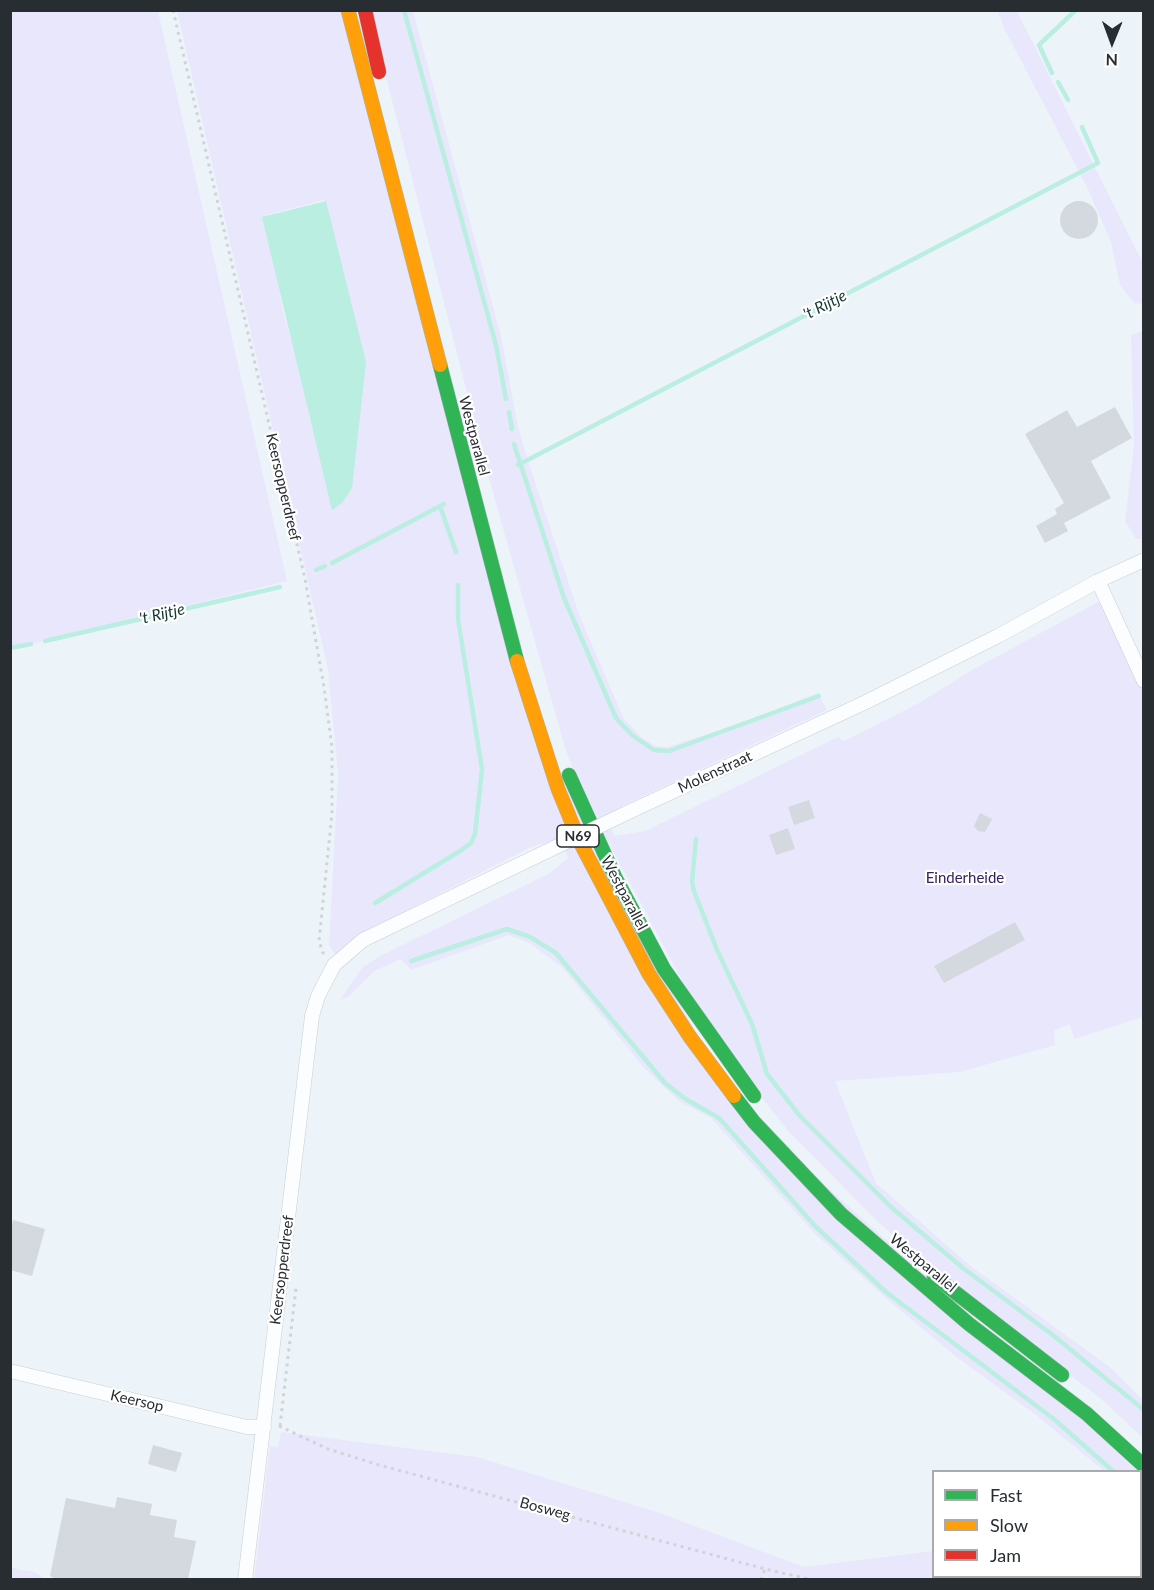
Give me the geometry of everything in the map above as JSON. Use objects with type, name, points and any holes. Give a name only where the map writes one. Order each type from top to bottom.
[{"type":"main road","name":"Westparallel","points":[[348,10],[520,674],[558,789],[579,840],[643,964],[723,1082],[794,1167],[841,1214],[969,1324],[1087,1414],[1143,1466]]},
{"type":"main road","name":"Westparallel","points":[[365,10],[389,116],[518,607]]},
{"type":"main road","name":"Westparallel","points":[[535,669],[572,784],[615,877],[664,969],[704,1029],[760,1105]]},
{"type":"main road","points":[[797,1147],[820,1172]]},
{"type":"main road","name":"Westparallel","points":[[870,1220],[923,1268],[1070,1381]]},
{"type":"street","name":"Molenstraat","points":[[334,965],[363,940],[633,810],[876,697],[998,636],[1098,581],[1143,560]]},
{"type":"street","points":[[1098,581],[1143,681]]},
{"type":"street","name":"Keersopperdreef","points":[[245,1580],[312,1016],[325,981],[334,965]]},
{"type":"street","name":"Keersop","points":[[10,1371],[247,1427],[264,1427]]},
{"type":"path","name":"Keersopperdreef","points":[[173,10],[316,639],[332,747],[332,813],[319,941],[322,952],[334,965]]},
{"type":"path","name":"Bosweg","points":[[280,1426],[328,1449],[379,1465],[813,1580]]},
{"type":"path","points":[[761,1580],[765,1569]]},
{"type":"green space","points":[[11,10],[158,11],[287,581],[11,649]]},
{"type":"green space","points":[[177,11],[343,11],[527,713],[731,1100],[1141,1470],[1103,1470],[1036,1415],[955,1356],[887,1299],[815,1234],[711,1118],[680,1102],[644,1068],[562,967],[529,943],[509,935],[411,970],[401,959],[376,970],[348,997],[339,1001],[363,967],[382,955],[550,873],[568,858],[560,840],[533,846],[398,915],[336,956],[329,945],[338,775],[328,669]],"holes":[[[324,200],[352,305],[313,431],[283,311],[267,215]]]},
{"type":"green space","name":"Einderheide","points":[[369,11],[413,11],[501,336],[518,427],[580,617],[623,717],[641,737],[656,746],[667,747],[733,726],[818,693],[827,710],[624,805],[606,818],[614,836],[645,831],[838,737],[844,741],[919,703],[972,670],[1100,601],[1103,608],[1110,605],[1143,681],[1143,1017],[1074,1039],[1070,1024],[1054,1031],[1055,1045],[960,1072],[835,1081],[876,1183],[968,1264],[1111,1368],[1143,1400],[1143,1438],[1100,1398],[926,1264],[880,1224],[790,1133],[734,1063],[701,1016],[584,797],[565,748],[490,482]]},
{"type":"green space","points":[[998,11],[1017,11],[1143,263],[1143,304],[1134,303],[1120,285],[1111,242],[1087,187],[1004,28]]},
{"type":"green space","points":[[1143,331],[1144,539],[1136,539],[1125,521],[1134,445],[1131,335]]},
{"type":"green space","points":[[281,1432],[477,1457],[657,1512],[804,1567],[932,1551],[932,1578],[1142,1578],[1143,1472],[1143,1579],[254,1579],[270,1446],[278,1448]]},
{"type":"green space","points":[[11,1568],[35,1572],[44,1579],[11,1579]]},
{"type":"shaded area","points":[[326,201],[366,362],[352,488],[342,503],[332,510],[262,217]]},
{"type":"building","points":[[1079,201],[1092,207],[1098,220],[1092,233],[1079,239],[1066,233],[1060,220],[1066,207]]},
{"type":"building","points":[[1115,407],[1132,438],[1091,461],[1111,498],[1064,523],[1068,531],[1045,543],[1036,526],[1057,514],[1055,509],[1064,503],[1025,434],[1067,410],[1077,427]]},
{"type":"building","points":[[809,800],[815,818],[794,825],[788,807]]},
{"type":"building","points":[[980,813],[992,819],[985,832],[978,831],[974,826]]},
{"type":"building","points":[[788,828],[795,849],[776,855],[769,835]]},
{"type":"building","points":[[1015,922],[1025,940],[944,983],[934,966]]},
{"type":"building","points":[[13,1220],[45,1229],[32,1276],[10,1270],[10,1232]]},
{"type":"building","points":[[153,1445],[182,1453],[176,1472],[148,1464]]},
{"type":"building","points":[[117,1497],[152,1504],[150,1515],[177,1520],[174,1537],[196,1541],[188,1580],[57,1580],[50,1576],[66,1498],[115,1508]]},
{"type":"waterway","points":[[404,10],[496,345],[506,399]]},
{"type":"waterway","name":"'t Rijtje","points":[[1052,73],[1039,45],[1076,10]]},
{"type":"waterway","name":"'t Rijtje","points":[[1058,82],[1068,100]]},
{"type":"waterway","name":"'t Rijtje","points":[[518,465],[1098,163],[1082,127]]},
{"type":"waterway","points":[[509,412],[512,429]]},
{"type":"waterway","points":[[514,444],[564,598],[616,718],[632,735],[654,750],[669,751],[819,696]]},
{"type":"waterway","name":"'t Rijtje","points":[[332,563],[444,504]]},
{"type":"waterway","points":[[440,506],[456,552]]},
{"type":"waterway","name":"'t Rijtje","points":[[316,570],[325,566]]},
{"type":"waterway","points":[[375,903],[460,851],[471,843],[475,834],[482,769],[458,619],[458,585]]},
{"type":"waterway","name":"'t Rijtje","points":[[45,641],[280,587]]},
{"type":"waterway","name":"'t Rijtje","points":[[10,648],[31,644]]},
{"type":"waterway","points":[[696,839],[692,882],[694,891],[717,950],[752,1024],[767,1074],[800,1116],[892,1208],[963,1268],[1054,1336],[1144,1410]]},
{"type":"waterway","points":[[411,961],[507,929],[530,937],[556,953],[665,1083],[684,1098],[719,1118],[815,1226],[886,1292],[1055,1420],[1112,1470]]},
{"type":"traffic: fast","points":[[440,365],[517,661]]},
{"type":"traffic: fast","points":[[569,775],[615,877],[664,969],[754,1096]]},
{"type":"traffic: fast","points":[[734,1096],[754,1122],[841,1214],[969,1324],[1087,1414],[1144,1466]]},
{"type":"traffic: fast","points":[[934,1276],[1062,1375]]},
{"type":"traffic: slow","points":[[348,10],[440,365]]},
{"type":"traffic: slow","points":[[517,661],[558,789],[579,840],[649,974],[690,1037],[734,1096]]},
{"type":"traffic: jam","points":[[365,10],[379,72]]}]
